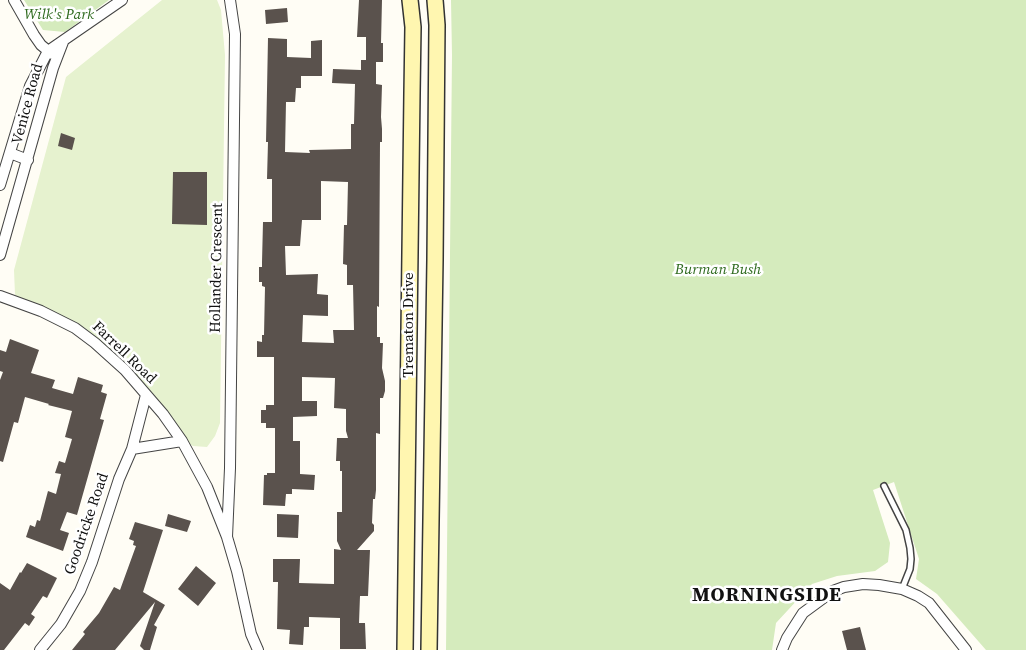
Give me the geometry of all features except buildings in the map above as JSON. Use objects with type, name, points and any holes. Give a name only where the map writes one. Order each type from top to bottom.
[{"type":"street","name":"Venice Road","points":[[0,255],[57,58],[34,35],[14,0]]},
{"type":"street","points":[[48,51],[122,0]]},
{"type":"street","name":"Hollander Crescent","points":[[227,537],[230,468],[235,34],[230,0]]},
{"type":"street","name":"Trematon Drive","points":[[405,650],[413,26],[410,0]]},
{"type":"street","name":"Trematon Drive","points":[[429,650],[434,327],[436,0]]},
{"type":"street","points":[[413,26],[437,25]]},
{"type":"street","points":[[57,58],[63,42]]},
{"type":"street","name":"Venice Road","points":[[0,185],[30,86],[48,51]]},
{"type":"street","points":[[10,153],[28,160]]},
{"type":"street","points":[[411,191],[435,192]]},
{"type":"street","name":"Farrell Road","points":[[0,296],[17,301],[75,328],[95,343],[125,370],[182,442]]},
{"type":"street","points":[[409,325],[434,327]]},
{"type":"street","name":"Goodricke Road","points":[[40,650],[61,624],[80,591],[92,562],[119,479],[132,449],[146,395]]},
{"type":"street","points":[[408,432],[432,433]]},
{"type":"street","points":[[132,449],[182,442]]},
{"type":"street","name":"Hollander Crescent","points":[[182,442],[207,487],[227,537],[251,634],[258,650]]},
{"type":"street","points":[[406,581],[430,581]]},
{"type":"street","points":[[782,650],[787,638],[803,613],[833,591],[863,584],[902,589],[929,603],[966,650]]},
{"type":"lane","points":[[884,486],[906,530],[912,559],[910,570],[902,589]]},
{"type":"green space","name":"Wilk's Park","points":[[24,0],[109,0],[65,32],[43,30]]},
{"type":"green space","points":[[162,0],[217,0],[221,10],[225,55],[220,423],[215,436],[207,447],[193,446],[176,436],[93,342],[15,295],[14,270],[66,77]]},
{"type":"green space","name":"Burman Bush","points":[[451,0],[1026,0],[1026,650],[986,650],[937,594],[916,579],[919,559],[894,482],[873,490],[890,543],[888,562],[875,571],[837,576],[812,584],[776,623],[772,650],[446,650]]},
{"type":"district","name":"MORNINGSIDE","points":[[767,596]]}]
